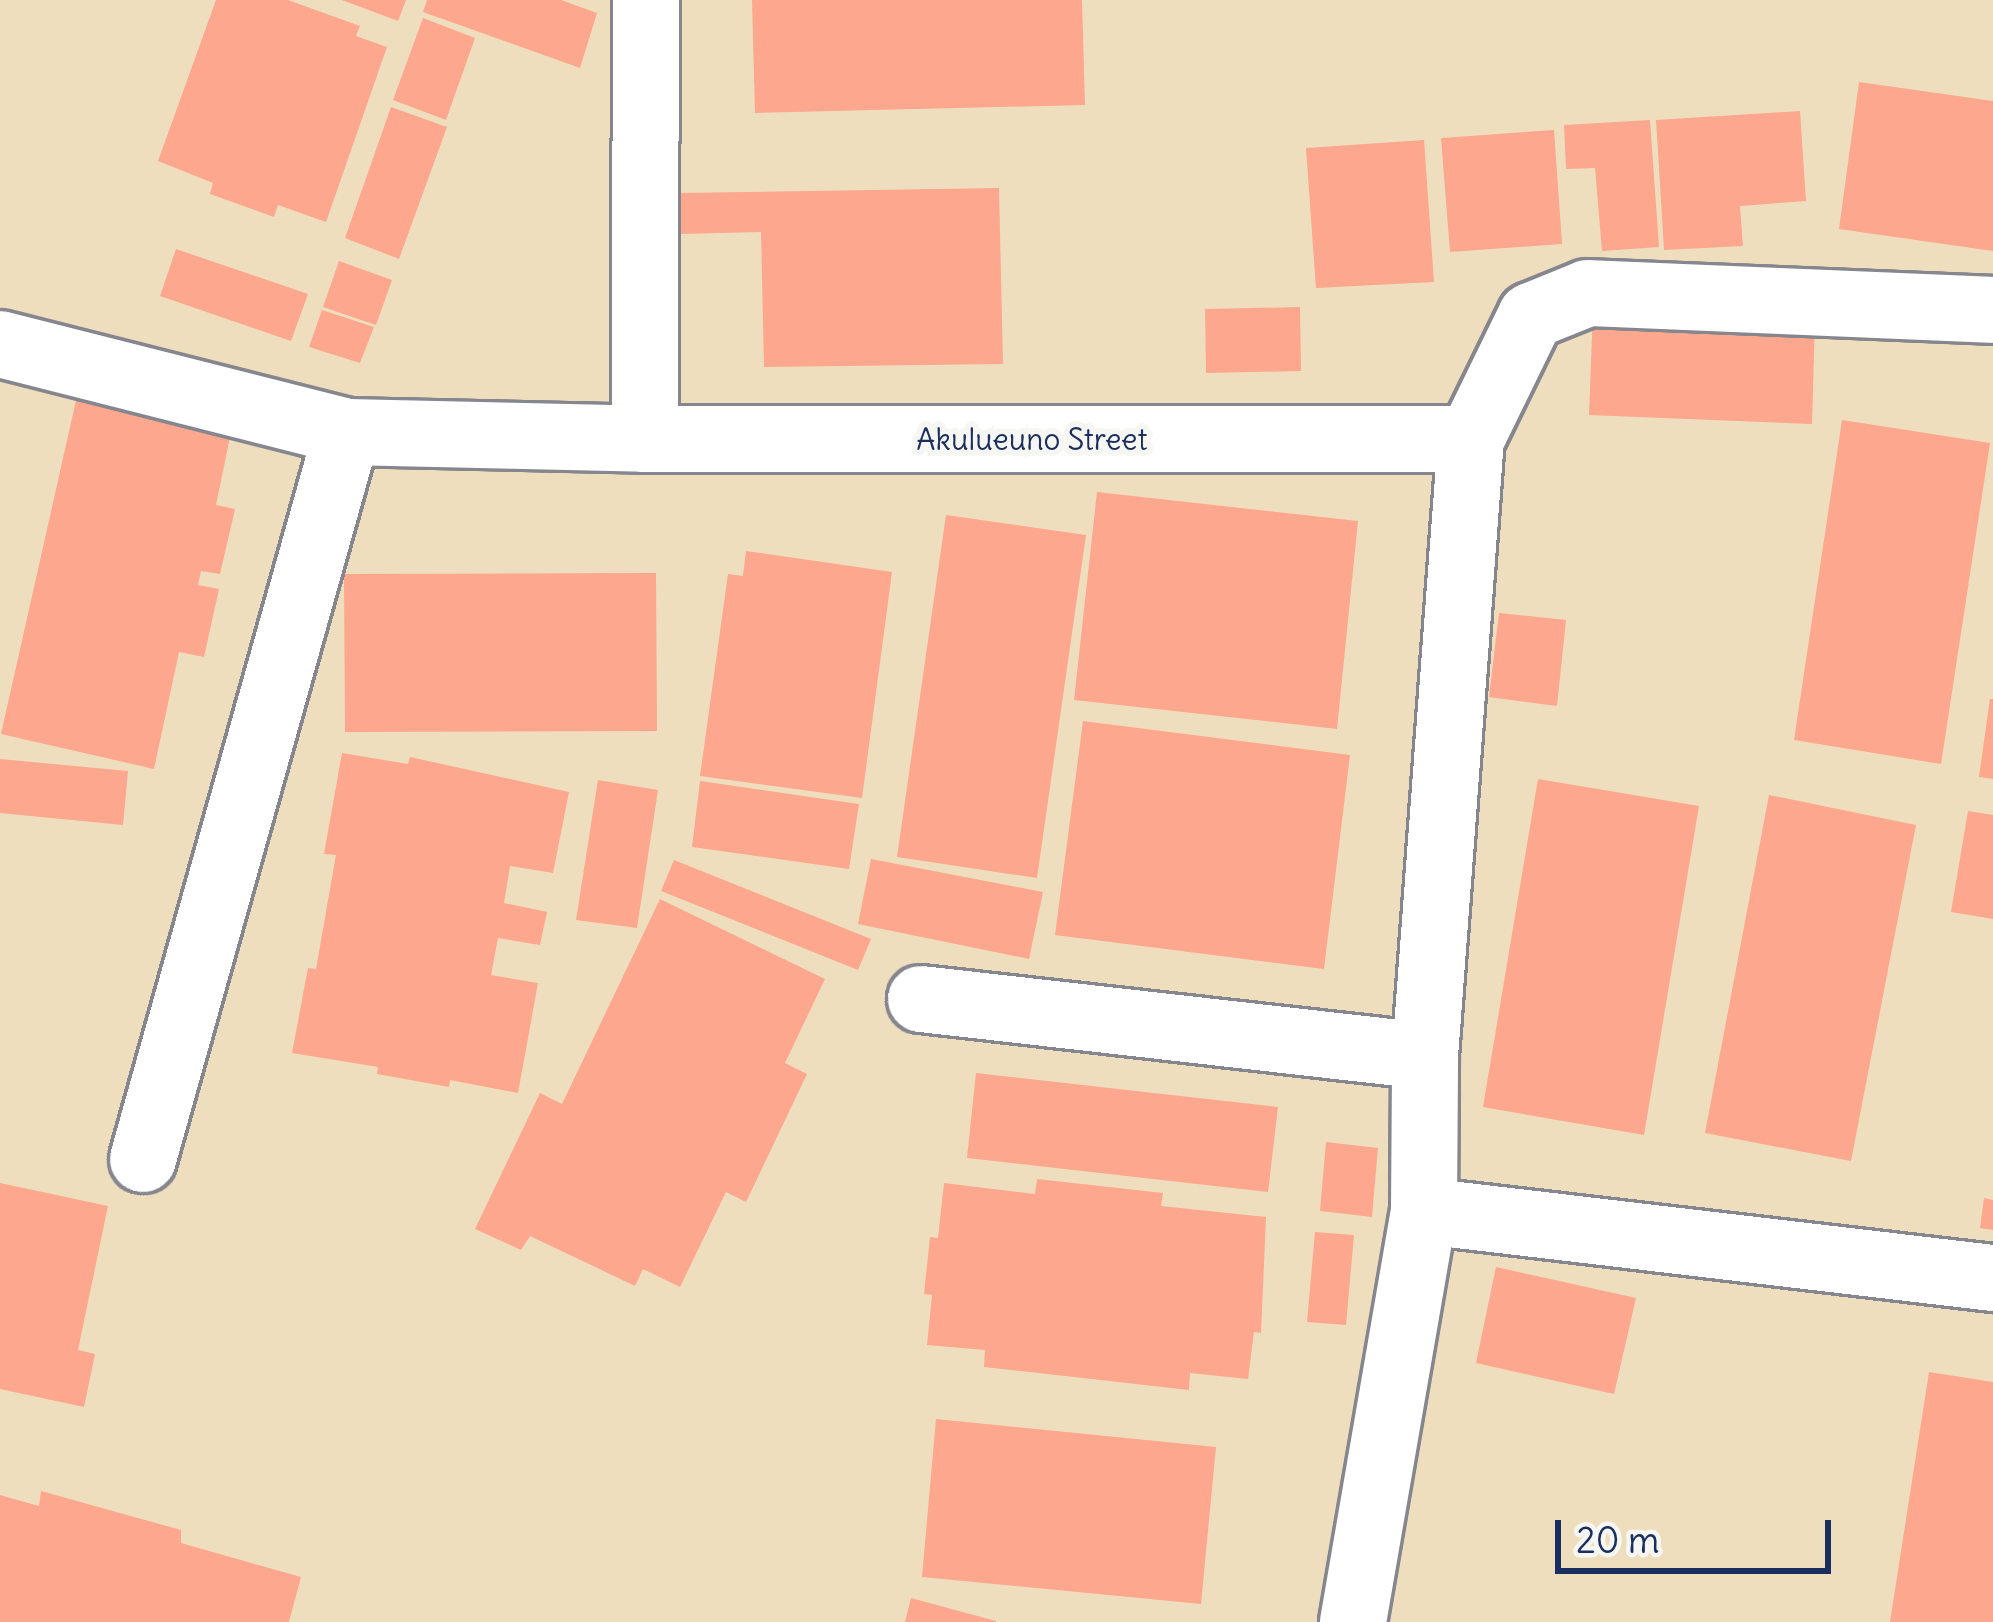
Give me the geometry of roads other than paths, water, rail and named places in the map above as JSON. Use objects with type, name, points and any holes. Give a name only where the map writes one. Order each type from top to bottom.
[{"type":"street","points":[[645,440],[646,0]]},
{"type":"street","points":[[1353,1622],[1424,1211],[1425,1057],[1471,439],[1531,316],[1588,293],[1993,310]]},
{"type":"street","name":"Akulueuno Street","points":[[0,344],[346,432],[645,440],[1471,439]]},
{"type":"street","points":[[142,1159],[346,432]]},
{"type":"street","points":[[921,999],[1425,1057]]},
{"type":"street","points":[[1424,1211],[1993,1278]]}]
